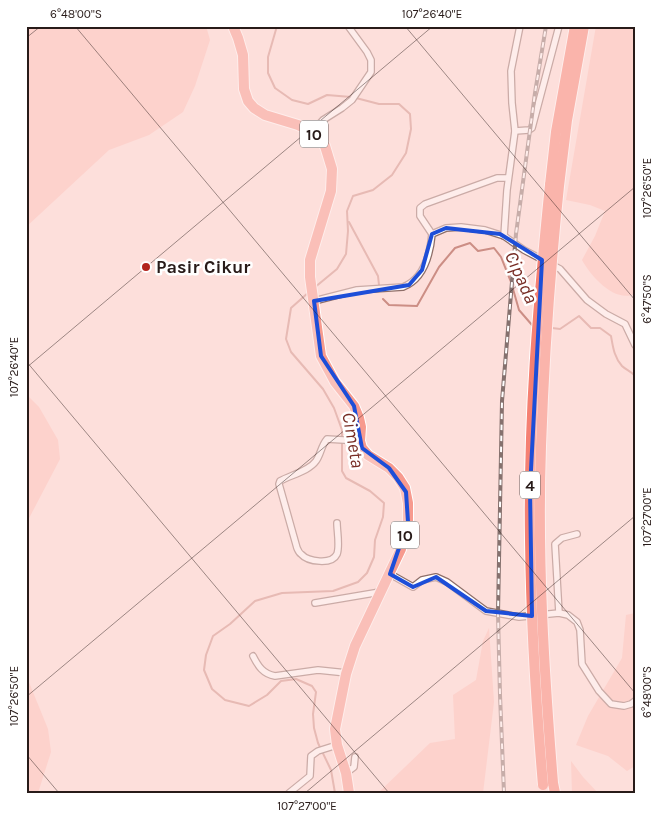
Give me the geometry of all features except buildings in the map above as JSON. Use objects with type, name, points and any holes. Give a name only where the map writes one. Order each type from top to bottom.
[{"type":"highway","name":"10","points":[[234,26],[242,55],[244,89],[248,101],[254,108],[265,115],[298,125],[312,132],[325,146],[332,169],[331,191],[310,260],[310,277],[321,356],[335,382],[354,406],[359,418],[361,427],[355,440],[368,455],[398,476],[406,492],[408,522],[401,549],[355,646],[347,673],[335,730],[349,793]]},
{"type":"highway","name":"4","points":[[549,788],[534,658],[530,506],[535,351],[554,185],[558,123],[575,26]]},
{"type":"highway","name":"4","points":[[554,185],[584,26]]},
{"type":"street","points":[[312,132],[323,120],[342,108],[354,97],[371,72],[371,60],[368,52],[348,26]]},
{"type":"street","points":[[504,236],[508,178],[515,131],[511,71],[520,26]]},
{"type":"street","points":[[515,131],[532,128],[559,26]]},
{"type":"street","points":[[313,297],[357,290],[403,287],[415,280],[425,264],[430,250],[432,234],[420,214],[420,208],[426,204],[497,178],[508,178]]},
{"type":"street","points":[[432,234],[446,228],[460,227],[492,231],[504,236],[524,250],[560,269],[587,300],[606,314],[626,324],[635,345]]},
{"type":"street","points":[[337,522],[338,551],[334,558],[326,561],[302,555],[297,548],[279,487],[280,481],[315,463],[323,443],[327,439],[355,440]]},
{"type":"street","points":[[559,613],[555,544],[562,538],[578,534]]},
{"type":"street","points":[[390,574],[413,587],[422,580],[436,576],[447,582],[486,612],[519,617],[559,613],[568,614],[578,622],[582,664],[599,691],[611,704],[624,706],[635,701]]},
{"type":"street","points":[[315,603],[380,592]]},
{"type":"street","points":[[253,656],[262,670],[269,675],[318,670],[347,673]]},
{"type":"street","points":[[289,793],[310,776],[311,756],[337,745]]},
{"type":"street","points":[[346,773],[354,767],[355,757]]},
{"type":"highlighted area","points":[[446,228],[500,234],[542,260],[530,489],[532,616],[486,611],[436,577],[413,587],[390,574],[408,522],[406,492],[389,468],[362,448],[354,406],[321,356],[314,301],[409,285],[422,270],[432,234]]},
{"type":"shaded area","points":[[26,26],[206,26],[210,40],[195,86],[183,112],[149,135],[109,150],[26,227]]},
{"type":"shaded area","points":[[596,26],[635,26],[635,294],[627,296],[619,295],[604,286],[591,273],[582,260],[595,236],[605,211],[590,205],[566,200]]},
{"type":"shaded area","points":[[26,394],[39,407],[58,440],[60,459],[26,524]]},
{"type":"shaded area","points":[[635,613],[635,766],[627,771],[608,756],[576,745],[588,716],[622,658],[626,615]]},
{"type":"shaded area","points":[[489,628],[494,702],[483,793],[378,793],[430,743],[455,739],[453,695],[476,680],[483,641]]},
{"type":"shaded area","points":[[26,675],[48,729],[51,752],[38,793],[26,793]]},
{"type":"shaded area","points":[[571,761],[583,777],[598,793],[572,793]]},
{"type":"waterway","name":"Cimeta","points":[[277,26],[268,57],[268,73],[275,88],[292,100],[308,104],[327,95],[351,97]]},
{"type":"waterway","name":"Cimeta","points":[[314,288],[337,269],[346,254],[347,211],[353,196],[373,190],[392,175],[406,153],[411,129],[410,114],[399,104],[379,104],[356,98]]},
{"type":"waterway","name":"Cipada","points":[[349,222],[378,276],[379,285]]},
{"type":"waterway","name":"Cipada","points":[[383,299],[389,305],[417,306],[439,267],[455,248],[470,243],[478,251],[494,248],[501,257],[519,310],[534,325]]},
{"type":"waterway","name":"Cimeta","points":[[309,292],[291,308],[286,339],[291,352],[323,389],[334,408],[342,430],[342,471],[346,478],[370,491],[384,503],[383,517],[375,540],[374,557],[367,573],[358,582],[333,591],[282,593],[255,601],[230,624],[213,636],[206,655],[204,670],[212,689],[225,700],[249,706],[267,695],[281,681],[296,679],[312,686],[316,692],[313,714],[314,728],[318,743],[331,770],[335,793]]},
{"type":"waterway","name":"Cipada","points":[[552,328],[560,329],[579,316],[591,328],[600,328],[611,336],[614,352],[619,363],[635,376]]},
{"type":"railway","points":[[504,793],[498,614],[502,401],[516,234],[546,26]]},
{"type":"place","name":"Pasir Cikur","points":[[146,267]]}]
